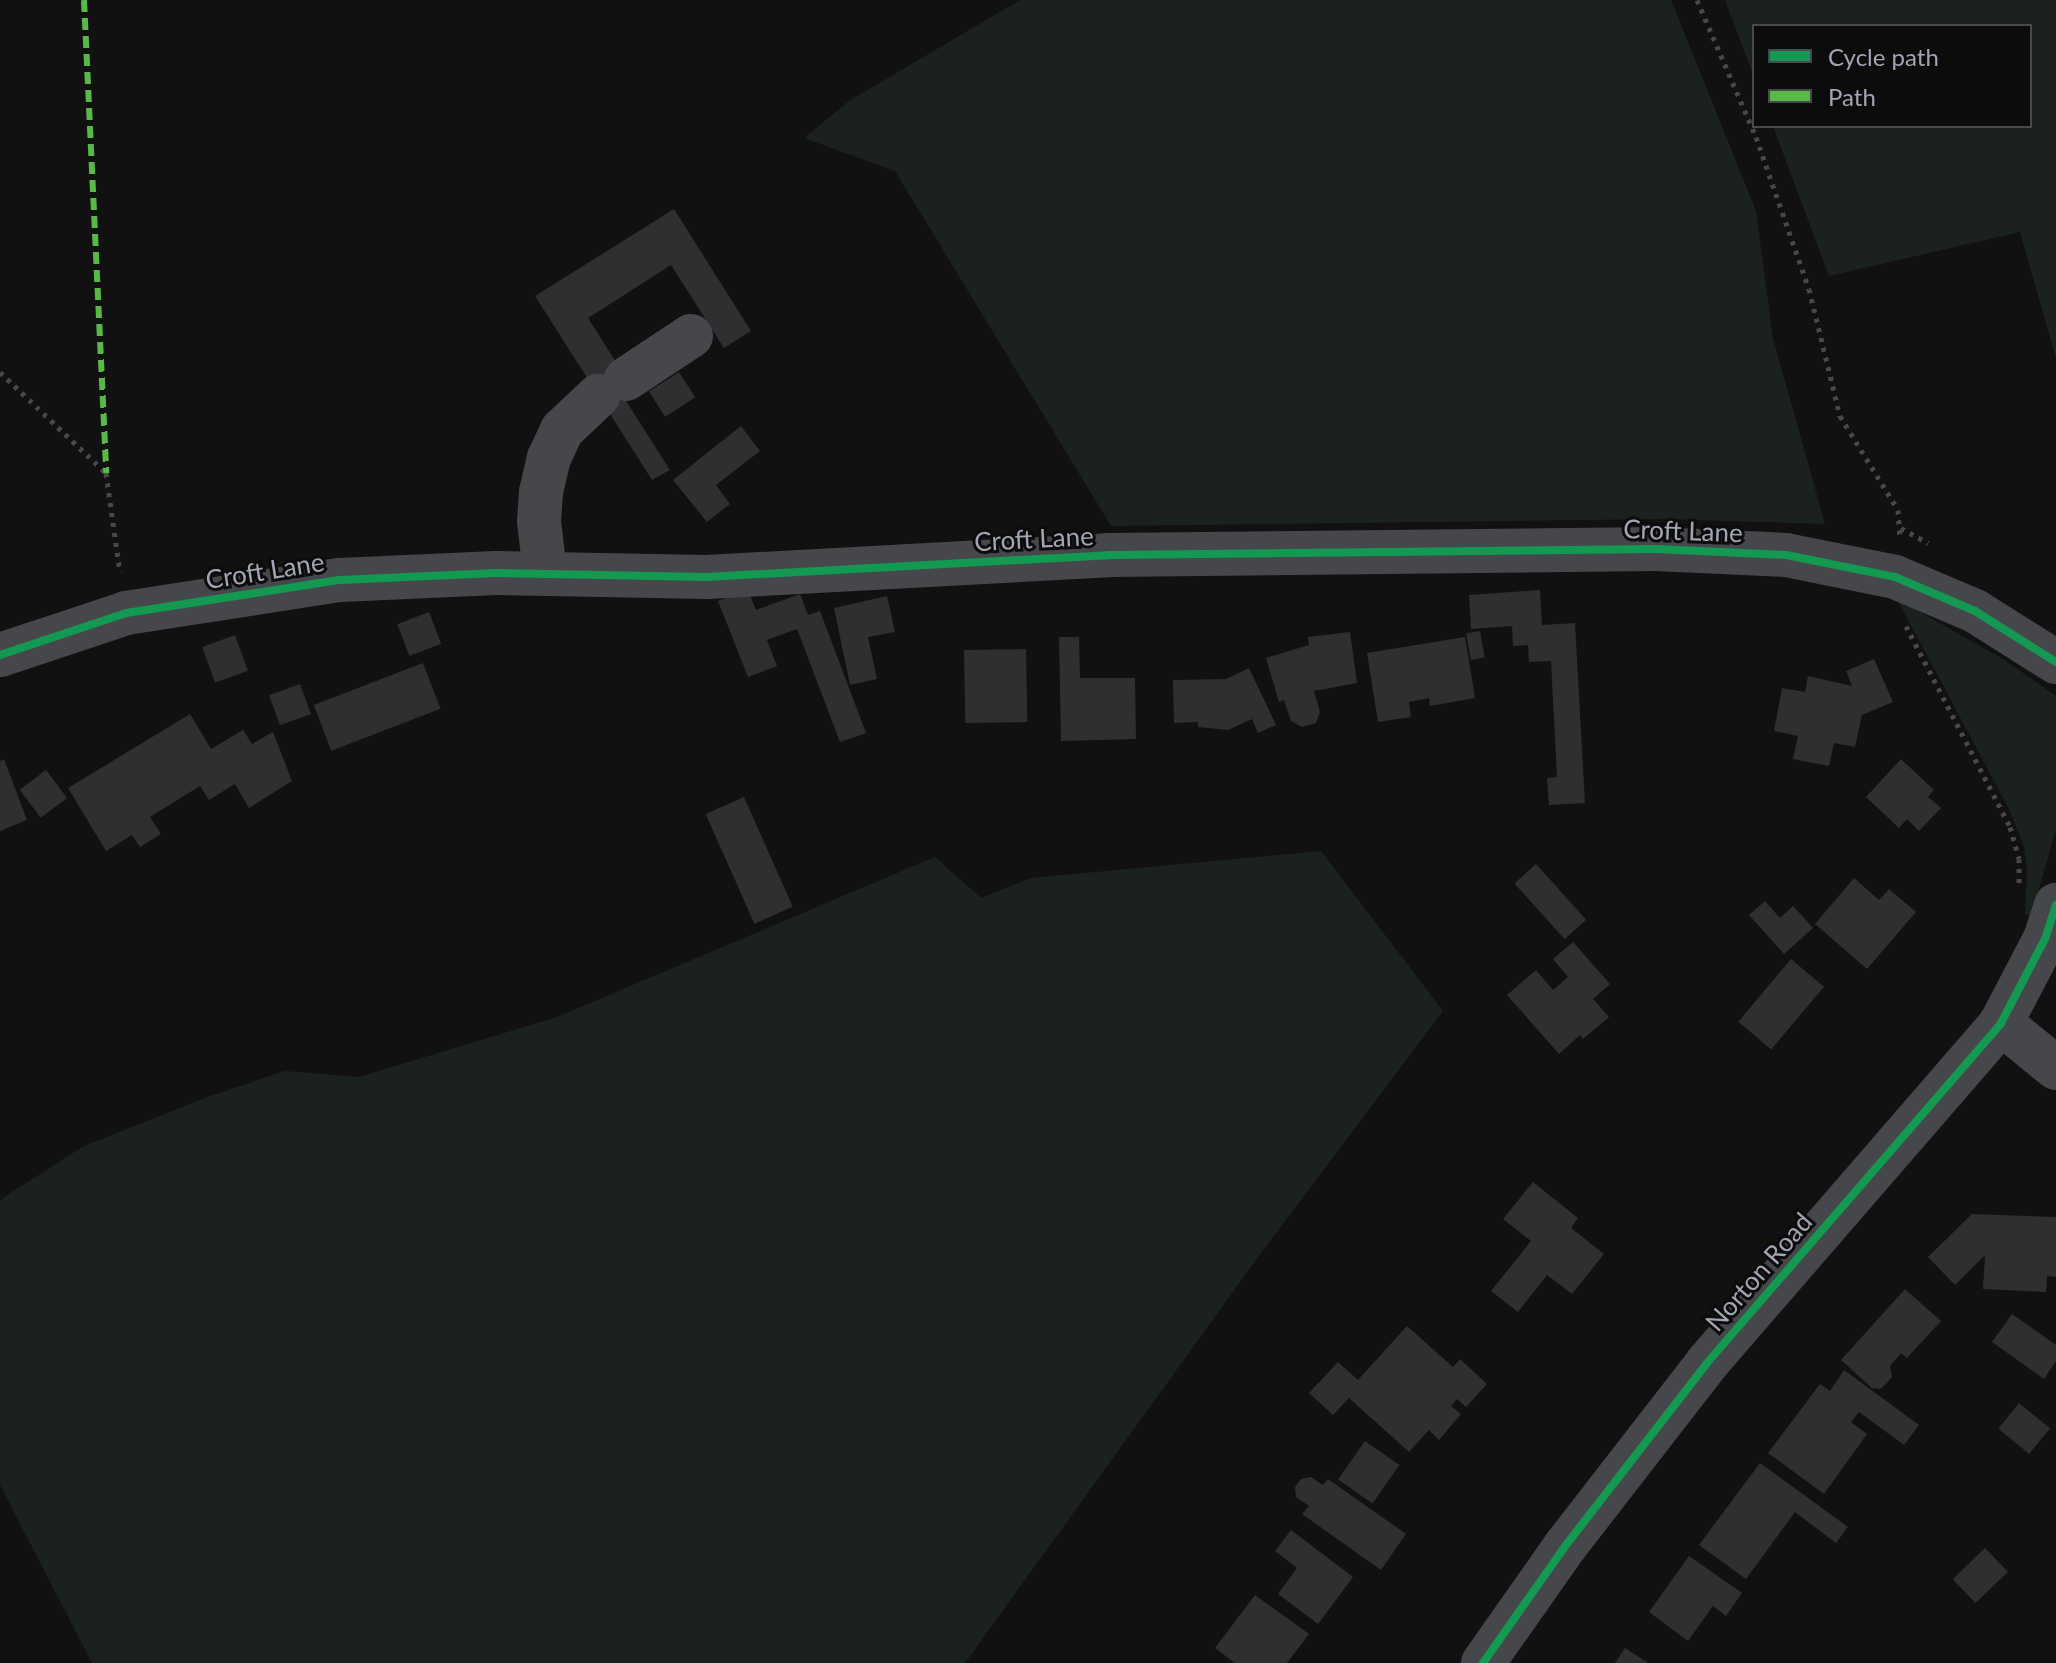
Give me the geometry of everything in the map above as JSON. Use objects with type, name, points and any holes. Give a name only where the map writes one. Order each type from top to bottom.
[{"type":"street","points":[[545,573],[539,521],[541,492],[549,458],[562,430],[612,387],[691,336]]},
{"type":"street","name":"Croft Lane","points":[[0,655],[126,613],[340,580],[545,573],[706,577],[1108,555],[1656,549],[1786,555],[1895,577],[1975,611],[2056,662]]},
{"type":"street","name":"Norton Road","points":[[1483,1663],[1566,1545],[1707,1363],[2001,1023],[2045,939],[2038,897]]},
{"type":"street","points":[[2001,1023],[2056,1068]]},
{"type":"path","points":[[1697,0],[1752,128]]},
{"type":"path","points":[[1752,128],[1809,289],[1840,416],[1898,510],[1901,528],[1895,577]]},
{"type":"path","points":[[0,372],[106,473],[126,613]]},
{"type":"path","points":[[1904,623],[2010,827],[2019,859],[2038,897]]},
{"type":"shaded area","points":[[1020,0],[1671,0],[1756,211],[1773,338],[1825,524],[1662,519],[1111,526],[895,171],[804,138],[849,101]]},
{"type":"shaded area","points":[[1725,0],[2056,0],[2056,358],[2020,232],[1829,276],[1774,128],[2032,128],[2032,24],[1752,24],[1752,72]]},
{"type":"shaded area","points":[[1897,599],[2003,659],[2056,696],[2056,829],[2031,917],[2025,914],[2027,869],[2024,847],[2009,809]]},
{"type":"shaded area","points":[[1321,851],[1443,1011],[1261,1253],[965,1663],[92,1663],[0,1485],[0,1201],[6,1196],[84,1146],[210,1096],[285,1071],[359,1077],[557,1017],[935,857],[981,898],[1031,878]]},
{"type":"building","points":[[674,209],[751,331],[724,348],[671,265],[588,318],[637,395],[626,401],[670,470],[652,480],[535,296]]},
{"type":"building","points":[[679,372],[695,397],[665,417],[649,392]]},
{"type":"building","points":[[741,426],[760,451],[716,485],[730,504],[707,522],[673,480]]},
{"type":"building","points":[[748,590],[756,610],[800,594],[808,615],[820,611],[866,733],[840,742],[797,629],[767,640],[777,666],[748,677],[718,601]]},
{"type":"building","points":[[1540,590],[1542,625],[1575,623],[1585,803],[1549,805],[1547,778],[1557,777],[1551,661],[1529,662],[1528,645],[1513,646],[1512,626],[1471,629],[1469,595]]},
{"type":"building","points":[[887,596],[895,632],[868,637],[877,679],[850,685],[834,608]]},
{"type":"building","points":[[429,612],[441,644],[409,656],[397,624]]},
{"type":"building","points":[[1480,631],[1485,658],[1471,660],[1466,633]]},
{"type":"building","points":[[1350,632],[1357,683],[1314,691],[1320,712],[1316,723],[1302,727],[1291,721],[1284,700],[1279,702],[1266,658],[1309,645],[1308,637]]},
{"type":"building","points":[[235,635],[248,671],[215,683],[202,647]]},
{"type":"building","points":[[1059,637],[1079,637],[1080,678],[1135,678],[1136,739],[1061,741]]},
{"type":"building","points":[[1465,637],[1475,698],[1430,706],[1429,698],[1409,702],[1411,717],[1378,722],[1367,653]]},
{"type":"building","points":[[1026,649],[1027,722],[965,723],[964,650]]},
{"type":"building","points":[[1874,659],[1893,702],[1862,715],[1855,747],[1834,743],[1829,766],[1793,759],[1798,736],[1774,731],[1782,688],[1805,692],[1808,676],[1852,686],[1846,671]]},
{"type":"building","points":[[423,663],[441,709],[331,751],[314,705]]},
{"type":"building","points":[[1249,668],[1276,725],[1258,733],[1252,719],[1228,730],[1198,727],[1198,722],[1174,723],[1173,680],[1226,679]]},
{"type":"building","points":[[300,684],[311,714],[280,725],[269,695]]},
{"type":"building","points":[[190,714],[211,749],[243,730],[252,744],[273,732],[292,781],[249,808],[235,784],[209,800],[200,786],[150,817],[161,834],[140,847],[132,835],[106,851],[68,788]]},
{"type":"building","points":[[4,759],[27,820],[0,831],[0,761]]},
{"type":"building","points":[[1901,759],[1934,790],[1928,797],[1941,808],[1919,831],[1907,819],[1899,828],[1866,797]]},
{"type":"building","points":[[46,770],[67,798],[41,818],[20,790]]},
{"type":"building","points":[[744,797],[793,907],[754,924],[706,814]]},
{"type":"building","points":[[1536,864],[1586,920],[1565,939],[1514,883]]},
{"type":"building","points":[[1854,878],[1879,900],[1889,889],[1916,912],[1867,969],[1815,924]]},
{"type":"building","points":[[1765,901],[1780,918],[1793,906],[1813,928],[1784,954],[1749,915]]},
{"type":"building","points":[[1573,942],[1610,984],[1593,999],[1609,1017],[1583,1039],[1580,1035],[1559,1054],[1507,995],[1536,970],[1553,990],[1568,977],[1553,959]]},
{"type":"building","points":[[1791,959],[1824,987],[1771,1049],[1738,1022]]},
{"type":"building","points":[[1533,1182],[1578,1218],[1571,1228],[1604,1254],[1572,1294],[1547,1275],[1518,1312],[1491,1291],[1531,1241],[1503,1219]]},
{"type":"building","points":[[1972,1214],[2056,1217],[2056,1277],[2047,1276],[2046,1292],[1983,1289],[1985,1255],[1955,1285],[1928,1257]]},
{"type":"building","points":[[1905,1289],[1941,1321],[1907,1358],[1901,1353],[1890,1366],[1892,1377],[1881,1389],[1872,1388],[1841,1360]]},
{"type":"building","points":[[2012,1314],[2056,1345],[2056,1361],[2044,1379],[1992,1342]]},
{"type":"building","points":[[1407,1326],[1453,1367],[1460,1359],[1487,1384],[1466,1407],[1457,1399],[1451,1406],[1461,1414],[1439,1440],[1429,1430],[1409,1452],[1349,1398],[1333,1415],[1309,1393],[1338,1362],[1358,1380]]},
{"type":"building","points":[[1844,1370],[1919,1425],[1904,1445],[1859,1412],[1851,1422],[1867,1434],[1824,1494],[1768,1453],[1820,1384],[1830,1391]]},
{"type":"building","points":[[2019,1403],[2050,1428],[2029,1454],[1998,1429]]},
{"type":"building","points":[[1365,1441],[1399,1465],[1372,1504],[1338,1480]]},
{"type":"building","points":[[1760,1463],[1848,1527],[1836,1543],[1795,1512],[1746,1579],[1699,1545]]},
{"type":"building","points":[[1311,1477],[1323,1485],[1328,1479],[1406,1534],[1381,1570],[1302,1514],[1309,1506],[1296,1497],[1295,1487],[1301,1479]]},
{"type":"building","points":[[1291,1530],[1353,1577],[1318,1624],[1278,1594],[1297,1568],[1275,1551]]},
{"type":"building","points":[[1985,1548],[2008,1572],[1976,1603],[1953,1579]]},
{"type":"building","points":[[1689,1556],[1742,1593],[1726,1616],[1713,1606],[1688,1641],[1649,1612]]},
{"type":"building","points":[[1255,1595],[1309,1634],[1287,1663],[1235,1663],[1215,1648]]},
{"type":"building","points":[[1625,1648],[1648,1663],[1615,1663]]},
{"type":"marked path","points":[[84,0],[106,473]]},
{"type":"cycle path","points":[[0,655],[126,613],[340,580],[496,573],[706,577],[1108,555],[1656,549],[1786,555],[1895,577],[1975,611],[2056,662]]},
{"type":"cycle path","points":[[1483,1663],[1566,1545],[1707,1363],[2001,1023],[2045,939],[2056,905]]}]
